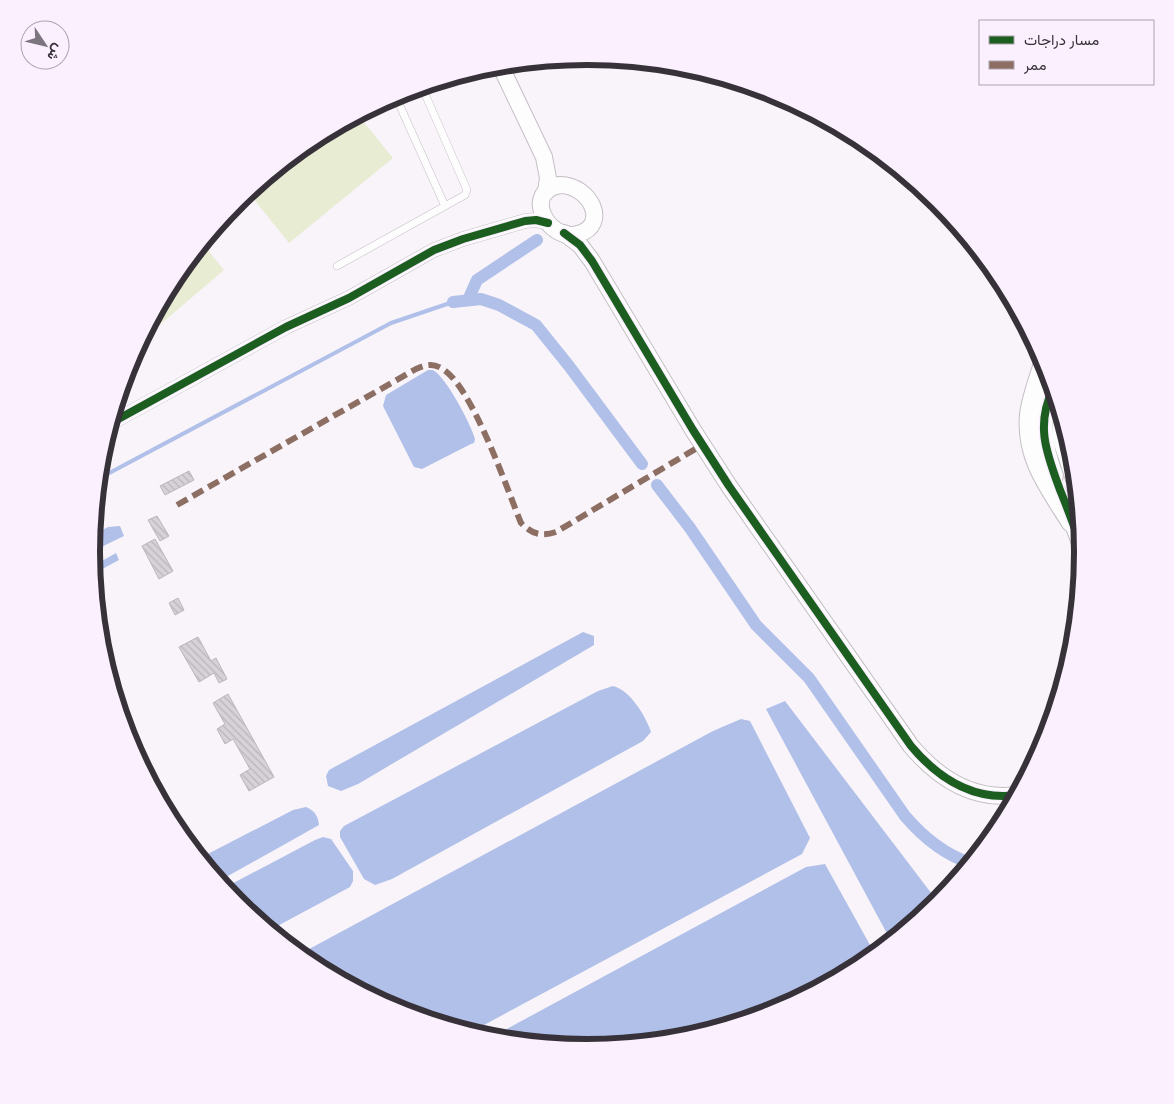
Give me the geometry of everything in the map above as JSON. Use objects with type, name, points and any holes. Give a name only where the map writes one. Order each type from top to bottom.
[{"type":"highway","points":[[1041,377],[1031,414],[1032,442],[1037,463],[1072,521]]},
{"type":"street","points":[[503,72],[544,157],[548,178],[543,199],[543,216],[554,229],[564,233],[574,234],[583,232],[593,222]]},
{"type":"street","points":[[544,157],[559,174],[585,194],[591,203],[594,212],[593,248],[599,271]]},
{"type":"street","points":[[525,221],[536,215],[551,187],[560,185],[576,188]]},
{"type":"street","points":[[119,419],[286,327],[348,298],[434,250],[463,239],[525,221],[536,220],[548,223]]},
{"type":"street","points":[[564,233],[584,250],[599,271],[688,422],[726,481],[911,746],[938,774],[955,784],[972,791],[990,795],[1010,795]]},
{"type":"street","points":[[1049,399],[1045,410],[1044,440],[1073,524]]},
{"type":"lane","points":[[337,266],[465,195],[467,190],[425,93]]},
{"type":"lane","points":[[399,103],[445,206]]},
{"type":"green space","points":[[362,120],[393,158],[289,243],[253,198],[316,147]]},
{"type":"green space","points":[[207,249],[224,270],[153,330],[182,281]]},
{"type":"water","points":[[428,370],[433,370],[438,374],[451,391],[475,439],[474,443],[422,469],[414,467],[383,406],[386,395]]},
{"type":"water","points":[[120,526],[124,536],[100,548],[101,531],[108,527]]},
{"type":"water","points":[[116,553],[119,560],[101,570],[100,562]]},
{"type":"water","points":[[583,632],[594,636],[594,645],[358,784],[341,791],[328,786],[326,776],[329,770]]},
{"type":"water","points":[[613,686],[625,692],[631,698],[645,718],[651,732],[643,741],[392,879],[375,885],[364,879],[340,837],[340,831],[344,826],[598,691]]},
{"type":"water","points":[[785,701],[932,895],[887,934],[766,709]]},
{"type":"water","points":[[741,719],[750,721],[810,838],[802,854],[480,1027],[430,1013],[401,1002],[343,974],[307,950],[713,731]]},
{"type":"water","points":[[306,807],[312,810],[316,814],[319,825],[225,877],[206,855],[293,810]]},
{"type":"water","points":[[323,837],[331,839],[353,871],[353,881],[350,887],[277,926],[232,884]]},
{"type":"water","points":[[825,864],[871,947],[830,974],[802,989],[744,1013],[682,1030],[651,1035],[587,1039],[555,1038],[502,1032],[806,867]]},
{"type":"building","points":[[189,471],[194,480],[165,495],[160,486]]},
{"type":"building","points":[[157,516],[169,536],[160,541],[148,520]]},
{"type":"building","points":[[155,539],[173,571],[159,579],[142,546]]},
{"type":"building","points":[[178,598],[184,610],[175,615],[169,603]]},
{"type":"building","points":[[198,637],[211,661],[216,658],[227,679],[219,683],[214,673],[199,682],[179,647]]},
{"type":"building","points":[[228,694],[274,777],[249,791],[240,775],[250,769],[233,739],[225,744],[217,729],[225,724],[213,703]]},
{"type":"waterway","points":[[468,300],[477,280],[537,240]]},
{"type":"waterway","points":[[453,302],[481,299],[499,305],[536,325],[642,464]]},
{"type":"waterway","points":[[106,475],[391,323],[453,302]]},
{"type":"waterway","points":[[657,485],[690,528],[756,625],[809,678],[905,816],[934,844],[963,860]]},
{"type":"marked path","points":[[177,505],[416,369],[429,365],[441,368],[452,378],[464,394],[487,438],[521,523],[537,534],[556,532],[702,445]]},
{"type":"cycle path","points":[[119,419],[286,327],[349,298],[434,250],[463,239],[525,221],[536,220],[548,223]]},
{"type":"cycle path","points":[[564,233],[580,245],[592,261],[693,430],[729,486],[911,746],[933,768],[958,785],[971,791],[1009,795]]},
{"type":"cycle path","points":[[1049,399],[1044,428],[1047,452],[1073,523]]}]
